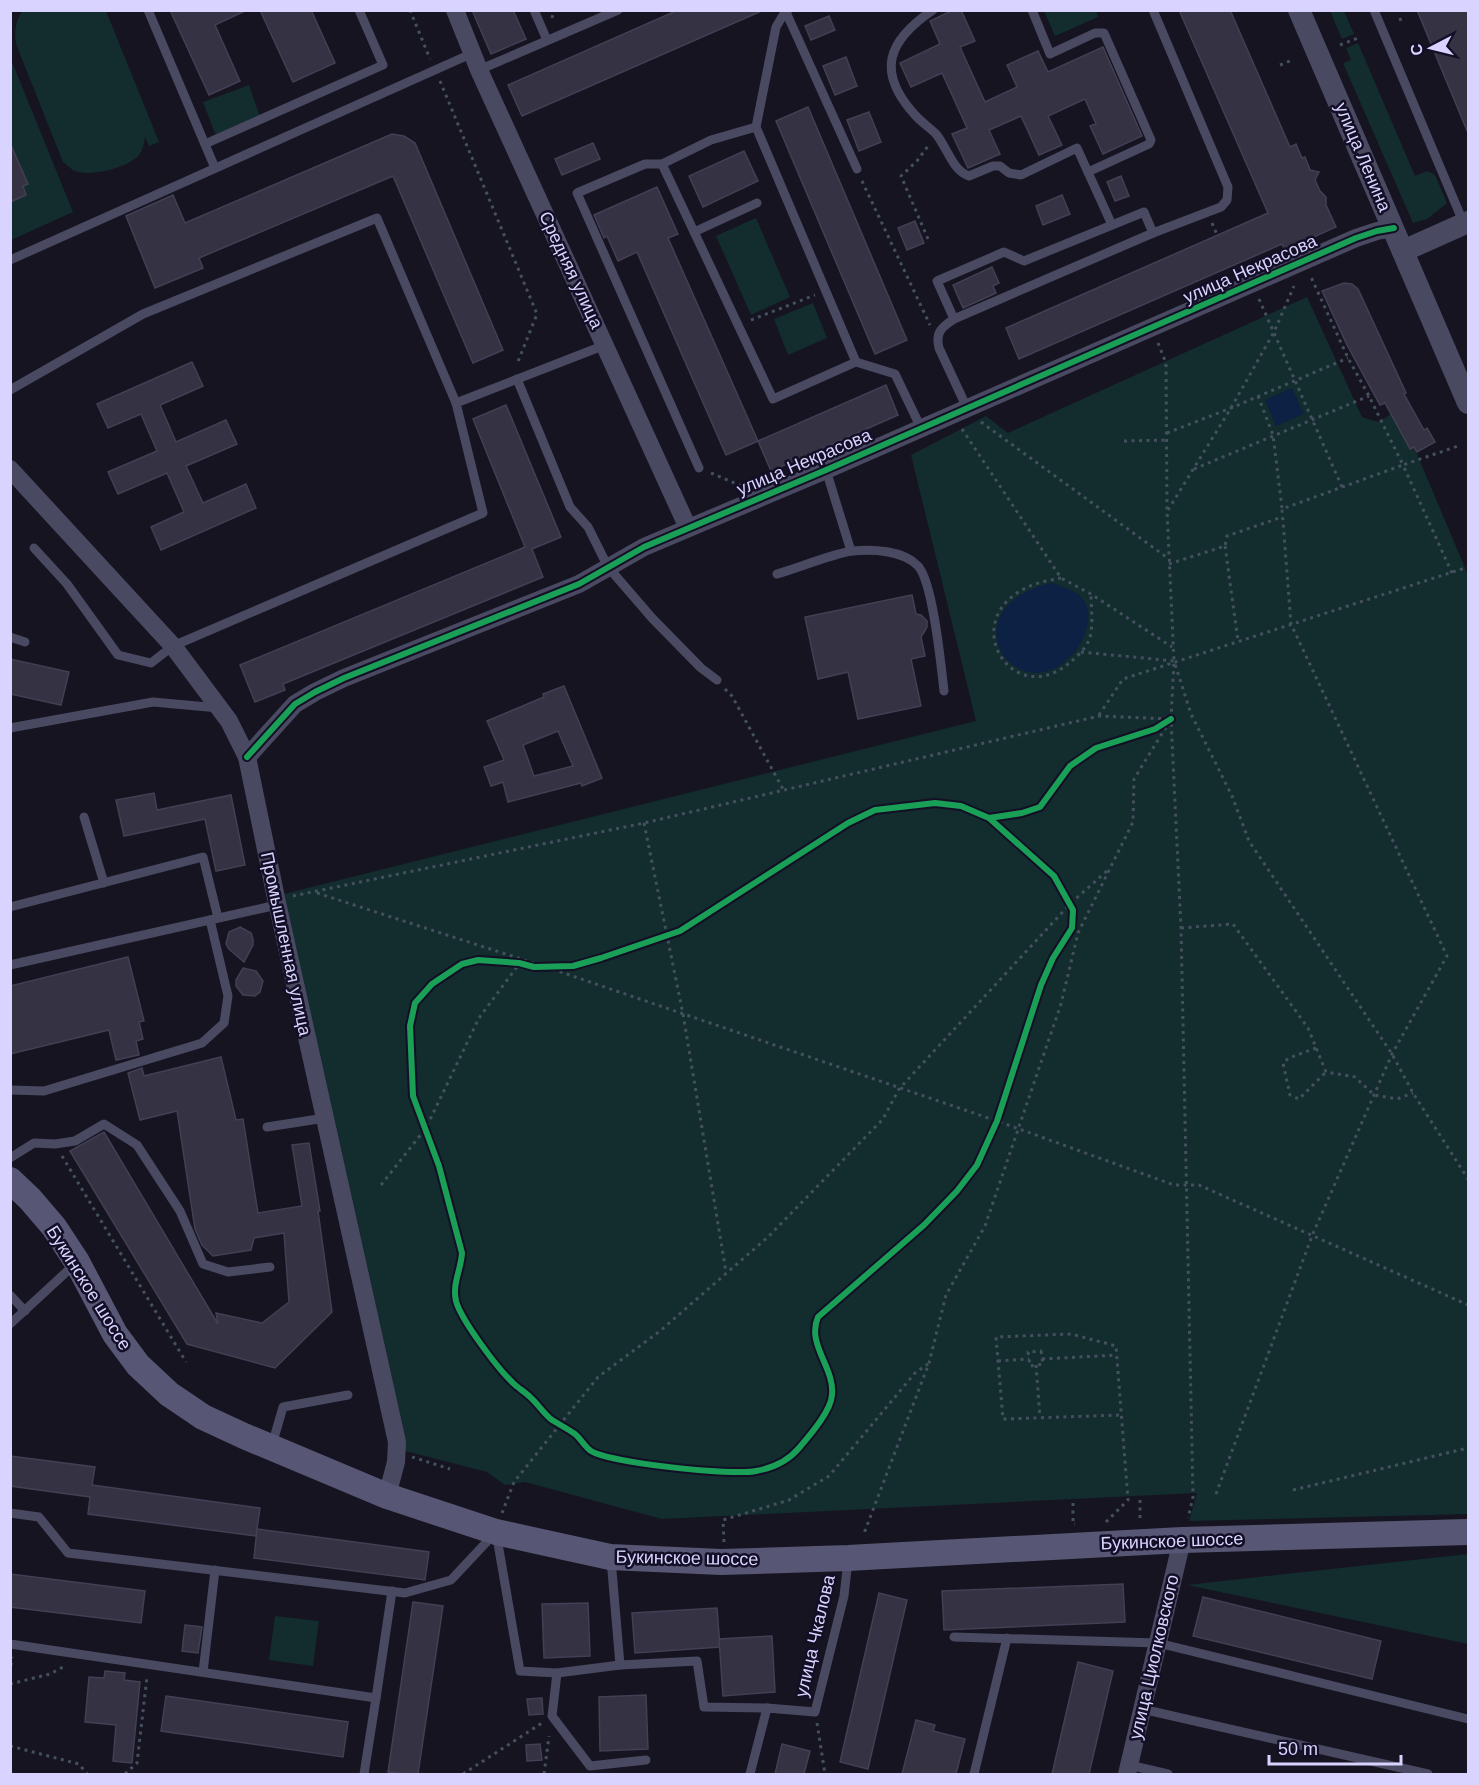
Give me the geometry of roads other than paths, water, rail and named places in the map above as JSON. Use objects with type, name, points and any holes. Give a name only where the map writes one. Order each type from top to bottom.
[{"type":"main road","name":"Букинское шоссе","points":[[10,1180],[54,1227],[77,1262],[115,1334],[138,1365],[169,1394],[203,1417],[387,1496],[496,1532],[610,1557],[721,1562],[848,1558],[1182,1540],[1468,1532]]},
{"type":"street","name":"Средняя улица","points":[[454,10],[688,528]]},
{"type":"street","name":"улица Ленина","points":[[1299,10],[1468,403]]},
{"type":"street","points":[[1403,251],[1467,226]]},
{"type":"street","name":"улица Некрасова","points":[[247,757],[295,704],[315,692],[570,588],[644,547],[921,428],[964,412],[1356,238],[1394,228]]},
{"type":"street","name":"Промышленная улица","points":[[10,469],[173,646],[229,721],[247,757],[276,902],[397,1442],[397,1452],[387,1496]]},
{"type":"street","name":"улица Циолковского","points":[[1128,1770],[1182,1540]]},
{"type":"lane","points":[[148,10],[215,168]]},
{"type":"lane","points":[[205,144],[383,65],[359,10]]},
{"type":"lane","points":[[534,10],[547,40]]},
{"type":"lane","points":[[10,260],[435,70],[476,61],[547,40],[618,10]]},
{"type":"lane","points":[[933,10],[915,22],[893,51],[890,69],[903,99],[916,116],[936,134],[961,173],[969,176],[993,166],[1000,166],[1009,173],[1021,175],[1077,148],[1112,225]]},
{"type":"lane","points":[[1032,10],[1050,54],[1095,33],[1104,33],[1151,140],[1149,144],[1088,172]]},
{"type":"lane","points":[[964,412],[939,348],[937,339],[940,329],[954,319],[1153,233],[1221,207],[1227,200],[1228,187],[1153,10]]},
{"type":"lane","points":[[1374,10],[1467,226]]},
{"type":"lane","points":[[786,11],[777,27],[756,127],[856,362]]},
{"type":"lane","points":[[786,11],[857,169]]},
{"type":"lane","points":[[699,468],[577,193],[645,164],[662,164],[711,140],[756,127]]},
{"type":"lane","points":[[662,164],[773,399],[856,362],[895,374],[921,428]]},
{"type":"lane","points":[[694,232],[757,203]]},
{"type":"lane","points":[[954,319],[937,281],[1004,252],[1024,261],[1144,212],[1153,233]]},
{"type":"lane","points":[[10,390],[143,314],[377,218],[456,403],[483,513],[173,646],[151,663],[118,655],[68,584],[34,548]]},
{"type":"lane","points":[[456,403],[605,345]]},
{"type":"lane","points":[[514,380],[570,507],[588,527],[608,567],[652,618],[701,668],[717,681]]},
{"type":"lane","points":[[826,470],[851,551]]},
{"type":"lane","points":[[777,574],[851,551],[881,551],[908,557],[920,567],[927,586],[935,620],[944,691]]},
{"type":"lane","points":[[10,637],[25,642]]},
{"type":"lane","points":[[10,728],[153,702],[219,708]]},
{"type":"lane","points":[[84,817],[104,883]]},
{"type":"lane","points":[[10,907],[203,857],[228,996],[224,1023],[202,1043],[44,1091],[10,1090]]},
{"type":"lane","points":[[10,965],[214,919],[276,902]]},
{"type":"lane","points":[[267,1127],[325,1118]]},
{"type":"lane","points":[[10,1158],[34,1143],[55,1144],[75,1141],[104,1124],[137,1145],[180,1211],[203,1264],[228,1272],[270,1267]]},
{"type":"lane","points":[[10,1324],[77,1262]]},
{"type":"lane","points":[[10,1295],[25,1311]]},
{"type":"lane","points":[[271,1447],[283,1407],[348,1395]]},
{"type":"lane","points":[[10,1513],[39,1517],[68,1553],[405,1593],[450,1580],[496,1532]]},
{"type":"lane","points":[[496,1532],[520,1671],[557,1673],[620,1665],[610,1557]]},
{"type":"lane","name":"улица Чкалова","points":[[620,1665],[697,1661],[704,1707],[767,1708],[815,1712],[844,1596],[848,1558]]},
{"type":"lane","points":[[203,1672],[214,1570]]},
{"type":"lane","points":[[364,1774],[392,1591]]},
{"type":"lane","points":[[954,1637],[1158,1643],[1468,1719]]},
{"type":"lane","points":[[974,1774],[1008,1638]]},
{"type":"lane","points":[[10,1644],[376,1698]]},
{"type":"lane","points":[[557,1673],[552,1716],[590,1766],[646,1760]]},
{"type":"lane","points":[[750,1774],[767,1708]]},
{"type":"lane","points":[[1142,1709],[1428,1774]]},
{"type":"lane","points":[[1128,1770],[1168,1774]]},
{"type":"water","points":[[1292,388],[1304,414],[1276,426],[1265,400]]},
{"type":"water","points":[[1053,583],[1082,598],[1088,612],[1087,628],[1080,644],[1069,658],[1054,669],[1037,673],[1020,669],[1003,655],[1000,649],[997,627],[1000,617],[1005,608],[1022,594]]}]
